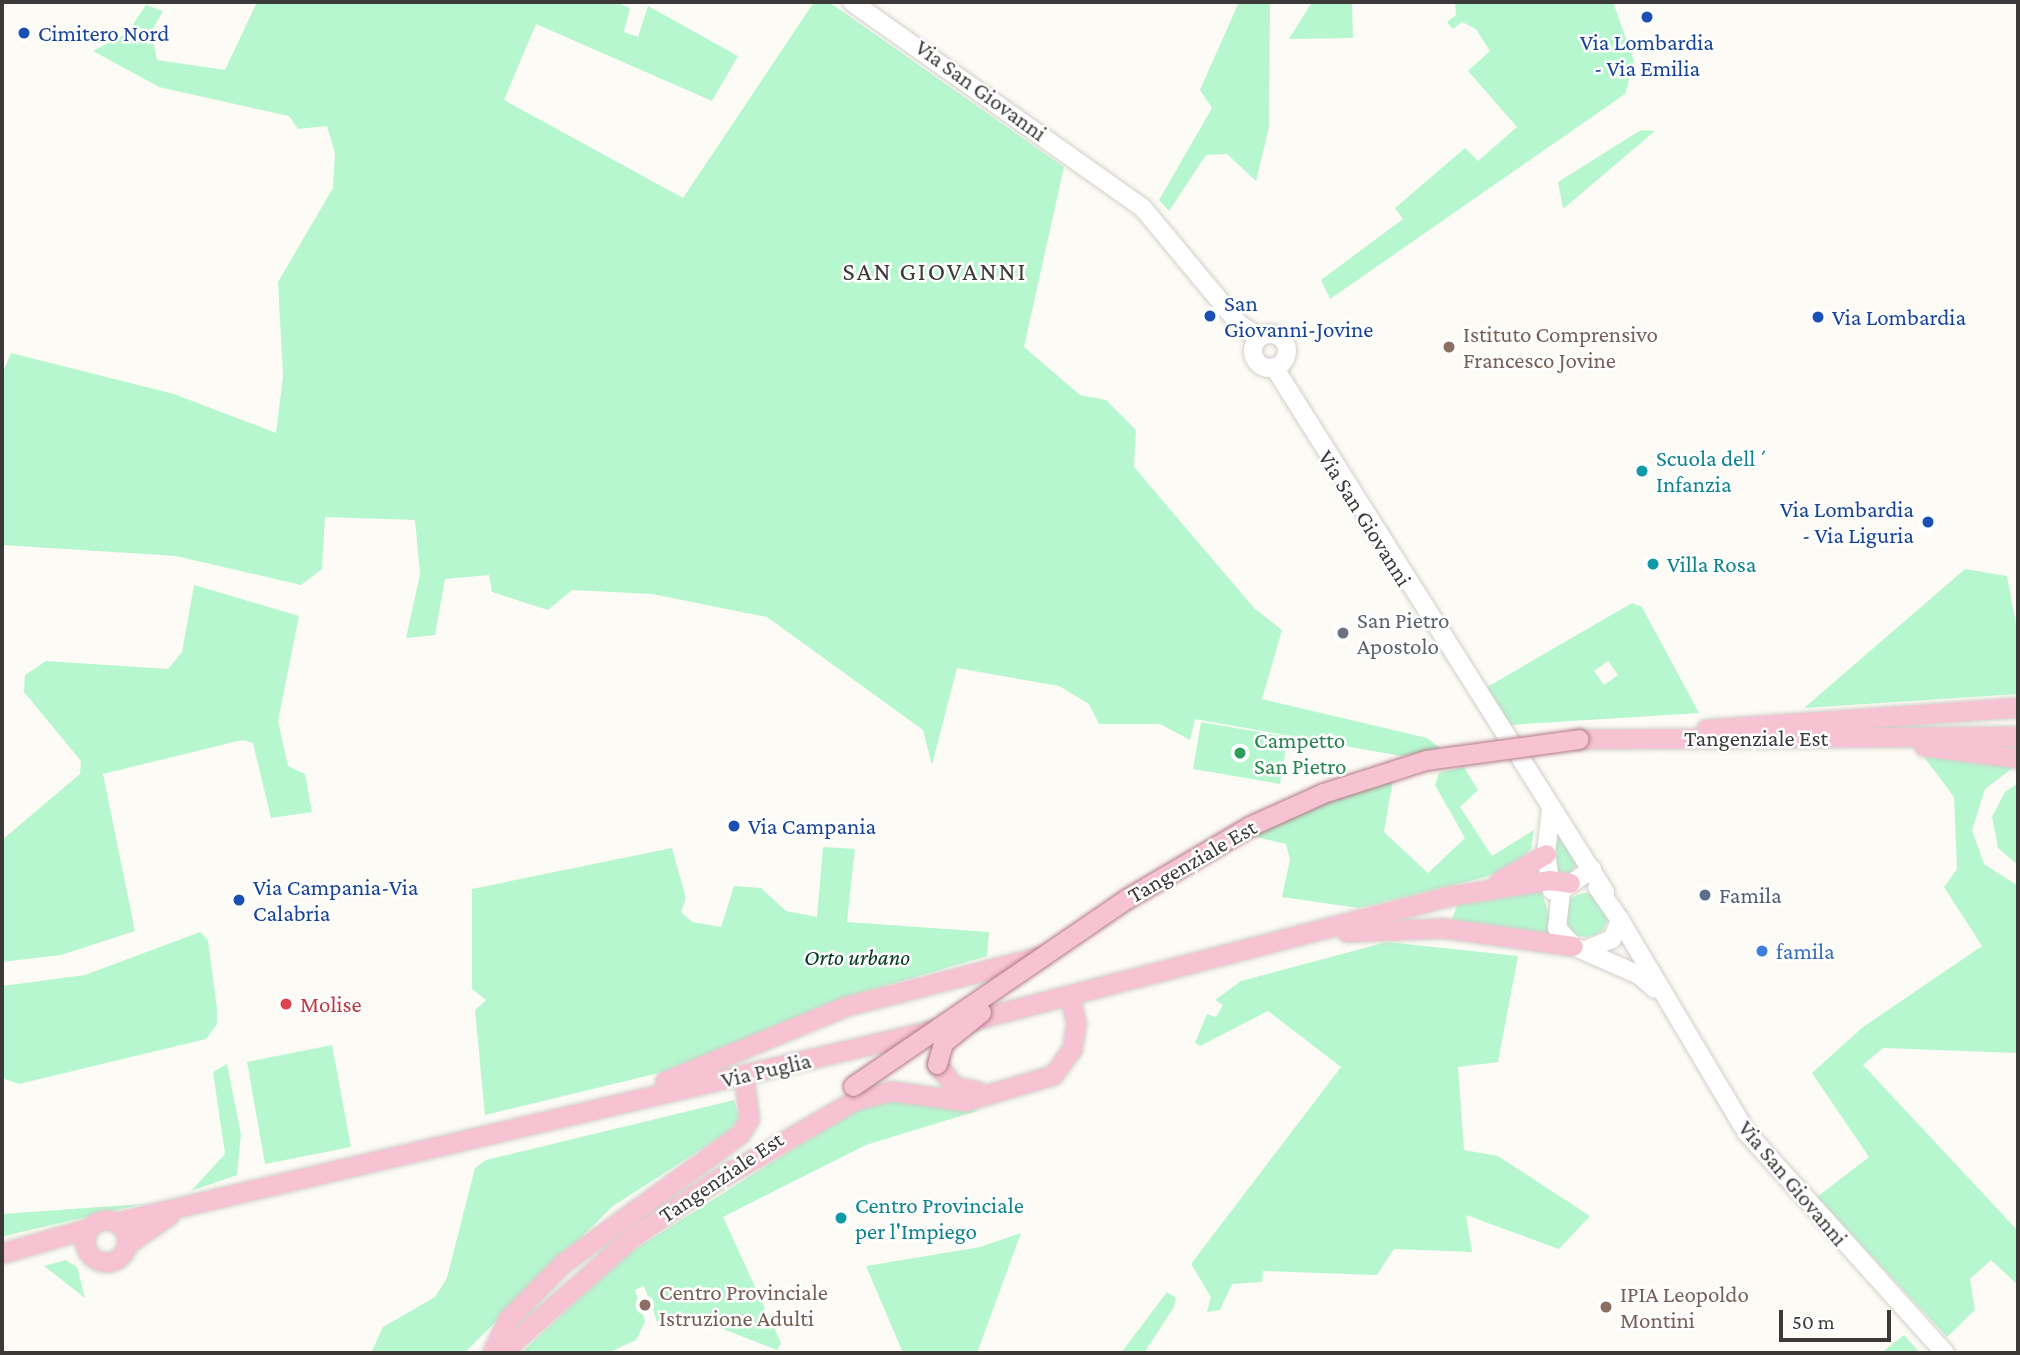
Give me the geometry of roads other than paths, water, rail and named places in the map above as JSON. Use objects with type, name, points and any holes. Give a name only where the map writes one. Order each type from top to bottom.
[{"type":"main road","name":"Via San Giovanni","points":[[852,2],[880,19],[1142,207],[1240,325],[1259,337]]},
{"type":"main road","name":"Via San Giovanni","points":[[864,2],[880,19]]},
{"type":"main road","points":[[1272,333],[1284,341],[1287,354],[1274,368],[1260,365],[1252,355],[1259,337],[1272,333]]},
{"type":"main road","name":"Via San Giovanni","points":[[1274,368],[1605,892]]},
{"type":"main road","points":[[1660,738],[1738,723],[2018,708]]},
{"type":"main road","name":"Tangenziale Est","points":[[501,1353],[631,1238],[1041,956],[1200,852],[1323,793],[1426,760],[1578,739],[2018,736]]},
{"type":"main road","points":[[1897,738],[2018,758]]},
{"type":"main road","points":[[1551,808],[1546,854],[1558,928],[1579,948]]},
{"type":"main road","points":[[1475,890],[1546,854]]},
{"type":"main road","points":[[1556,904],[1570,883],[1592,869]]},
{"type":"main road","points":[[1304,937],[1443,928],[1579,948],[1612,939],[1620,920],[1605,892],[1570,883],[1549,880],[1475,890]]},
{"type":"main road","name":"Via Puglia","points":[[89,1228],[175,1210],[645,1096],[744,1077],[1304,937],[1354,920],[1475,890]]},
{"type":"main road","name":"Via San Giovanni","points":[[1620,920],[1747,1133],[1945,1353]]},
{"type":"main road","name":"Via San Giovanni","points":[[1579,948],[1639,975],[1663,996]]},
{"type":"main road","points":[[645,1096],[664,1081],[846,1006],[1041,956]]},
{"type":"main road","points":[[999,1094],[954,1086],[937,1064],[943,1043],[1041,956]]},
{"type":"main road","points":[[721,1178],[855,1100],[892,1091],[965,1101],[999,1094],[1053,1075],[1064,1063],[1076,1023],[1070,996]]},
{"type":"main road","points":[[492,1353],[508,1319],[562,1263],[740,1134],[749,1119],[744,1077]]},
{"type":"main road","name":"Via Puglia","points":[[86,1248],[105,1262],[175,1210]]},
{"type":"main road","points":[[116,1222],[127,1245]]},
{"type":"main road","points":[[2,1253],[89,1228],[86,1248],[26,1247]]},
{"type":"place","name":"Via Lombardia - Via Emilia","points":[[1647,17]]},
{"type":"place","name":"Cimitero Nord","points":[[24,33]]},
{"type":"place","name":"San Giovanni-Jovine","points":[[1210,316]]},
{"type":"place","name":"Via Lombardia","points":[[1818,317]]},
{"type":"place","name":"Istituto Comprensivo Francesco Jovine","points":[[1449,347]]},
{"type":"place","name":"Scuola dell´ Infanzia","points":[[1642,471]]},
{"type":"place","name":"Via Lombardia - Via Liguria","points":[[1928,522]]},
{"type":"place","name":"Villa Rosa","points":[[1653,564]]},
{"type":"place","name":"San Pietro Apostolo","points":[[1343,633]]},
{"type":"place","name":"Campetto San Pietro","points":[[1240,753]]},
{"type":"place","name":"Via Campania","points":[[734,826]]},
{"type":"place","name":"Famila","points":[[1705,895]]},
{"type":"place","name":"Via Campania-Via Calabria","points":[[239,900]]},
{"type":"place","name":"famila","points":[[1762,951]]},
{"type":"place","name":"Molise","points":[[286,1004]]},
{"type":"place","name":"Centro Provinciale per l'Impiego","points":[[841,1218]]},
{"type":"place","name":"Centro Provinciale Istruzione Adulti","points":[[645,1305]]},
{"type":"place","name":"IPIA Leopoldo Montini","points":[[1606,1307]]},
{"type":"district","name":"SAN GIOVANNI","points":[[935,272]]},
{"type":"park label","name":"Orto urbano","points":[[857,957]]}]
